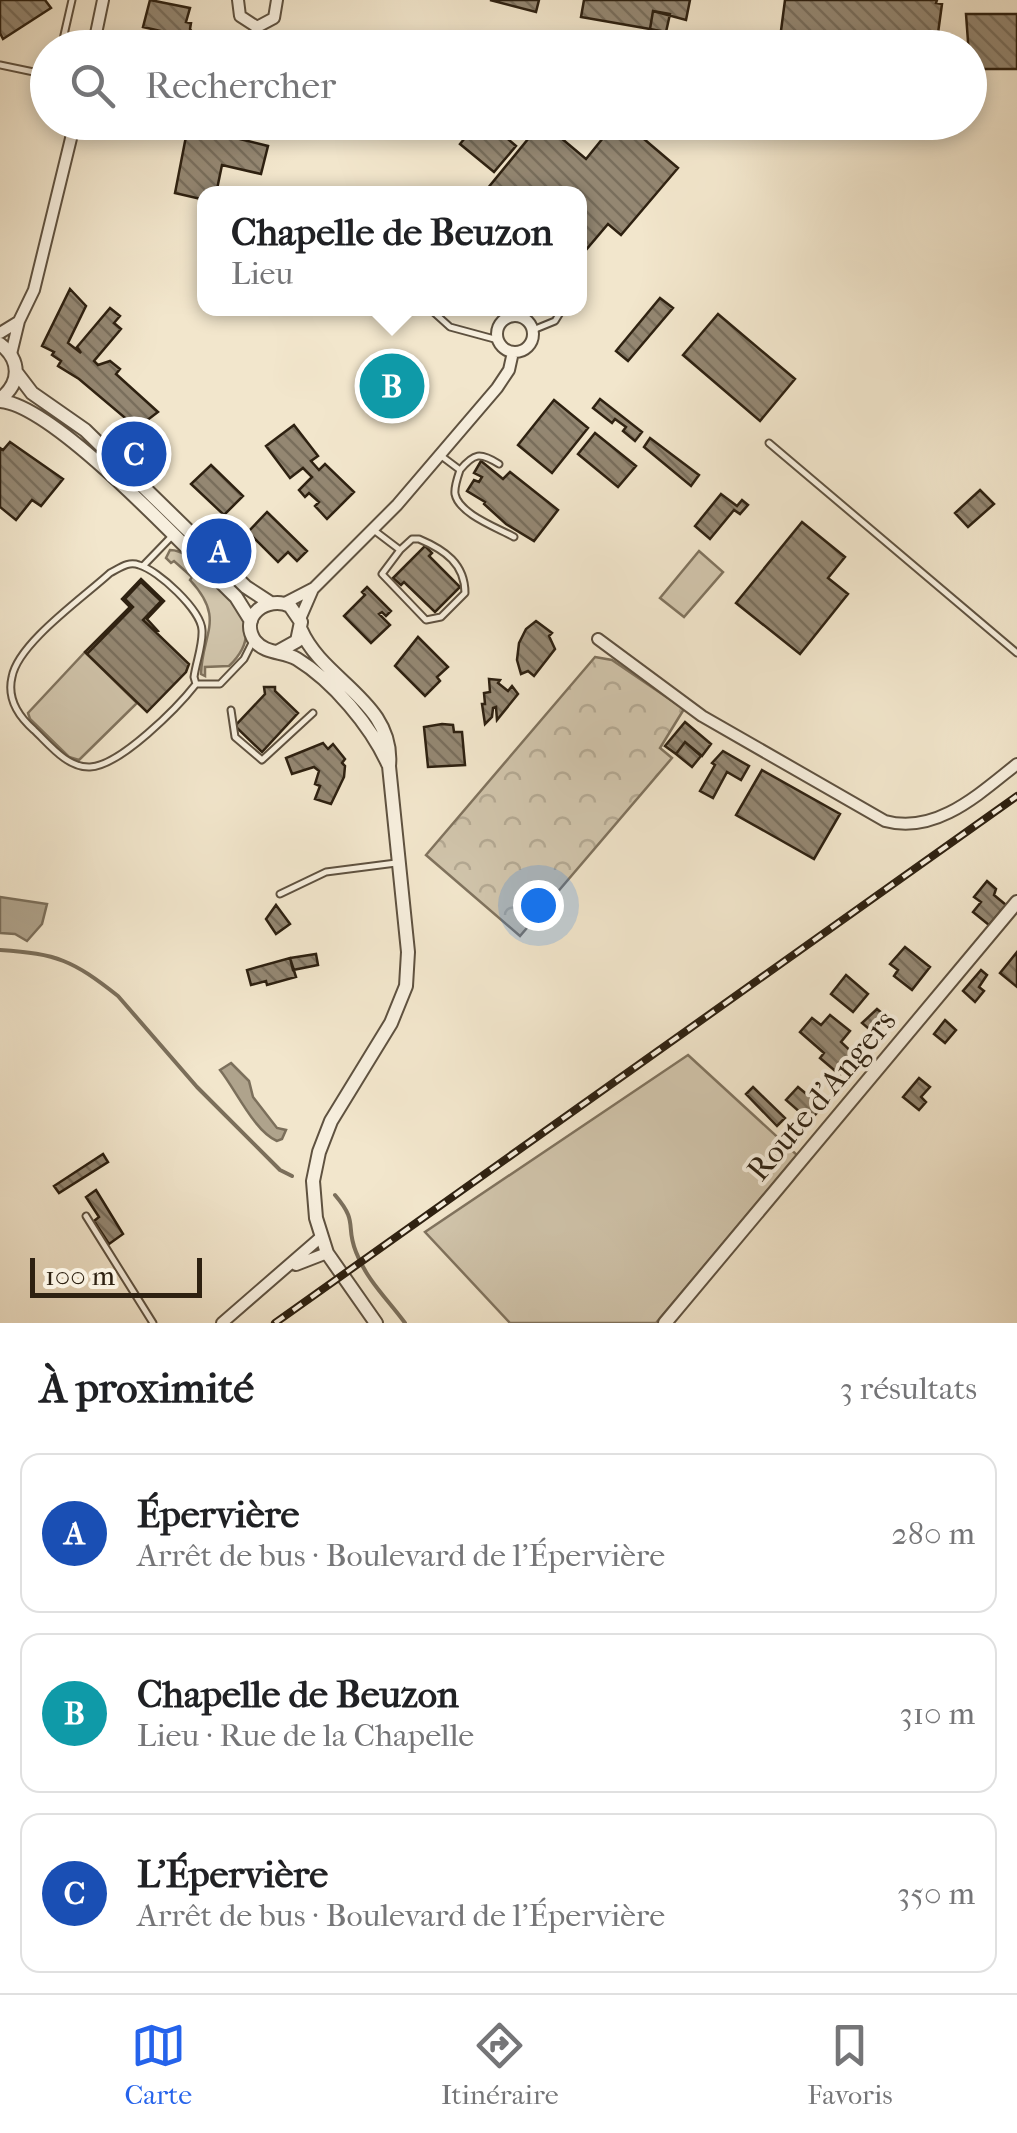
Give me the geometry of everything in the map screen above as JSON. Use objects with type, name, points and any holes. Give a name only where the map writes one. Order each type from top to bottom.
[{"type":"street","points":[[97,30],[104,0]]},
{"type":"street","points":[[238,0],[240,16],[256,27]]},
{"type":"street","points":[[256,27],[274,18],[277,0]]},
{"type":"street","points":[[70,140],[34,290],[6,349],[16,372],[32,393],[85,430],[246,588],[269,602],[286,603],[314,588],[372,530],[507,374],[513,352]]},
{"type":"street","points":[[510,316],[525,318],[533,330],[529,346],[513,352],[498,340],[499,325],[510,316]]},
{"type":"street","points":[[0,333],[19,321]]},
{"type":"street","points":[[16,372],[12,386],[0,400],[24,406],[64,434],[236,598],[252,621],[254,638],[308,667],[352,709],[370,731],[389,766]]},
{"type":"street","points":[[273,651],[294,644],[314,588]]},
{"type":"street","points":[[252,621],[258,609],[269,602]]},
{"type":"street","points":[[286,603],[311,648],[378,719],[390,750],[408,952],[406,986],[391,1024],[331,1121],[319,1152],[312,1202],[327,1253],[376,1323]]},
{"type":"street","points":[[598,639],[702,716],[885,821],[903,825],[934,820],[1017,764]]},
{"type":"street","name":"Route d'Angers","points":[[666,1323],[1011,921],[1017,902]]},
{"type":"street","points":[[222,1323],[320,1238]]},
{"type":"street","points":[[282,1272],[327,1253]]},
{"type":"lane","points":[[65,30],[72,0]]},
{"type":"lane","points":[[0,65],[30,71]]},
{"type":"lane","points":[[437,316],[450,328],[498,340]]},
{"type":"lane","points":[[533,330],[555,321],[558,316]]},
{"type":"lane","points":[[769,443],[1017,653]]},
{"type":"lane","points":[[499,464],[481,454],[474,455],[460,470],[455,494],[467,510],[514,537]]},
{"type":"lane","points":[[440,455],[460,470]]},
{"type":"lane","points":[[372,530],[400,550]]},
{"type":"lane","points":[[143,566],[172,536]]},
{"type":"lane","points":[[412,539],[419,539],[455,561],[463,571],[465,593],[441,617],[426,620],[382,574],[400,550],[412,539]]},
{"type":"lane","points":[[196,684],[202,629],[197,614],[143,566],[126,564],[110,573],[24,651],[12,675],[11,701],[27,724],[68,761],[90,767],[110,760],[144,736],[196,684],[220,684],[244,659],[254,638]]},
{"type":"lane","points":[[244,659],[273,651]]},
{"type":"lane","points":[[230,710],[235,737],[262,760],[312,713]]},
{"type":"lane","points":[[280,894],[326,872],[399,863]]},
{"type":"lane","points":[[86,1216],[153,1323]]},
{"type":"green space","points":[[170,550],[190,559],[243,618],[245,641],[240,653],[229,666],[205,667],[205,676],[201,674],[210,616],[207,605],[190,580],[192,577],[166,558]]},
{"type":"green space","points":[[699,551],[723,572],[684,617],[660,598]]},
{"type":"green space","points":[[85,652],[137,703],[79,760],[69,757],[28,713]]},
{"type":"green space","points":[[595,657],[612,660],[684,709],[660,748],[672,758],[520,936],[426,855]]},
{"type":"green space","points":[[688,1055],[797,1155],[656,1323],[510,1323],[425,1232]]},
{"type":"shaded area","points":[[0,897],[47,904],[42,924],[27,941],[15,934],[0,933]]},
{"type":"shaded area","points":[[231,1063],[249,1081],[253,1097],[277,1128],[286,1130],[282,1139],[277,1141],[269,1136],[246,1109],[220,1070]]},
{"type":"building","points":[[0,0],[45,0],[51,8],[3,39]]},
{"type":"building","points":[[150,0],[190,8],[186,22],[191,23],[191,30],[143,27]]},
{"type":"building","points":[[490,0],[539,0],[536,12]]},
{"type":"building","points":[[584,0],[690,0],[686,20],[653,11],[650,29],[581,17]]},
{"type":"building","points":[[785,0],[937,0],[942,4],[938,30],[781,30]]},
{"type":"building","points":[[653,11],[670,14],[666,30],[650,29]]},
{"type":"building","points":[[966,14],[1017,14],[1017,69],[987,69],[987,30],[967,30]]},
{"type":"building","points":[[185,140],[244,140],[268,146],[261,174],[222,165],[218,186],[197,186],[197,198],[175,193]]},
{"type":"building","points":[[463,140],[509,140],[516,146],[494,172],[460,144]]},
{"type":"building","points":[[527,140],[563,140],[586,159],[601,140],[645,140],[678,168],[621,235],[608,224],[587,249],[587,186],[490,186]]},
{"type":"building","points":[[70,289],[86,306],[68,343],[81,353],[77,347],[110,308],[120,316],[114,323],[121,329],[94,361],[98,365],[110,361],[120,369],[116,374],[158,412],[137,428],[58,366],[61,361],[52,355],[54,352],[42,346]]},
{"type":"building","points":[[660,298],[673,308],[628,361],[616,351]]},
{"type":"building","points":[[718,314],[795,379],[760,421],[683,355]]},
{"type":"building","points":[[387,374],[404,388],[396,397],[379,384]]},
{"type":"building","points":[[600,399],[642,432],[635,441],[623,431],[626,427],[615,419],[612,423],[593,408]]},
{"type":"building","points":[[554,400],[588,428],[552,473],[518,445]]},
{"type":"building","points":[[294,425],[318,456],[311,461],[319,470],[325,464],[354,492],[327,519],[315,506],[319,502],[299,490],[312,477],[303,468],[290,478],[266,446]]},
{"type":"building","points":[[595,433],[636,466],[618,487],[578,454]]},
{"type":"building","points":[[650,438],[699,475],[691,486],[644,447]]},
{"type":"building","points":[[10,442],[63,479],[41,506],[32,500],[16,520],[0,507],[0,448],[3,450]]},
{"type":"building","points":[[481,461],[503,479],[510,472],[558,510],[534,541],[506,524],[485,502],[467,491],[474,480],[479,482],[482,477],[474,473]]},
{"type":"building","points":[[211,465],[243,496],[224,515],[191,484]]},
{"type":"building","points":[[980,490],[994,504],[968,527],[955,513]]},
{"type":"building","points":[[721,494],[737,506],[742,500],[748,505],[740,514],[734,510],[710,539],[695,526]]},
{"type":"building","points":[[267,512],[307,551],[297,561],[288,552],[278,562],[248,532]]},
{"type":"building","points":[[802,522],[845,557],[828,578],[848,594],[800,654],[736,603]]},
{"type":"building","points":[[425,546],[432,553],[429,556],[460,587],[435,612],[404,582],[401,585],[393,578]]},
{"type":"building","points":[[141,579],[164,601],[147,619],[158,631],[143,620],[161,601],[141,582],[125,599],[133,607],[87,654],[130,607],[122,599]]},
{"type":"building","points":[[141,582],[161,601],[143,620],[189,664],[186,672],[147,712],[87,654],[133,607],[125,599]]},
{"type":"building","points":[[367,587],[391,611],[386,616],[379,614],[390,625],[371,643],[344,616],[365,595],[362,592]]},
{"type":"building","points":[[536,621],[552,633],[549,636],[555,649],[534,676],[528,671],[521,674],[517,660],[519,643],[526,629]]},
{"type":"building","points":[[418,637],[448,667],[425,696],[395,666]]},
{"type":"building","points":[[489,679],[500,680],[498,683],[508,691],[512,686],[518,694],[497,720],[496,707],[493,708],[492,717],[485,724],[482,704],[484,693],[490,692]]},
{"type":"building","points":[[264,687],[275,687],[298,713],[262,752],[235,726],[265,694]]},
{"type":"building","points":[[685,722],[711,744],[702,756],[685,742],[676,754],[665,746]]},
{"type":"building","points":[[453,725],[454,732],[462,732],[465,765],[428,767],[424,727]]},
{"type":"building","points":[[685,742],[701,756],[692,767],[676,754]]},
{"type":"building","points":[[323,743],[328,749],[333,744],[345,759],[344,777],[331,804],[315,799],[320,786],[315,784],[319,771],[314,767],[292,774],[286,758]]},
{"type":"building","points":[[723,751],[749,766],[741,780],[727,772],[713,798],[700,791],[715,765],[712,763]]},
{"type":"building","points":[[762,770],[840,814],[814,859],[736,815]]},
{"type":"building","points":[[987,881],[996,889],[994,895],[1006,905],[989,925],[973,912],[981,902],[974,897]]},
{"type":"building","points":[[276,905],[290,924],[276,934],[266,919]]},
{"type":"building","points":[[905,947],[930,967],[912,990],[894,976],[898,970],[890,964]]},
{"type":"building","points":[[1017,952],[1017,987],[1000,973]]},
{"type":"building","points":[[316,954],[318,965],[293,970],[290,958]]},
{"type":"building","points":[[290,958],[296,977],[251,985],[247,970]]},
{"type":"building","points":[[981,970],[987,975],[979,987],[984,991],[975,1002],[963,991]]},
{"type":"building","points":[[846,975],[868,994],[853,1012],[831,994]]},
{"type":"building","points":[[877,1009],[888,1018],[875,1034],[862,1023]]},
{"type":"building","points":[[830,1015],[850,1031],[841,1042],[856,1056],[840,1075],[820,1058],[824,1053],[800,1032],[812,1018],[821,1025]]},
{"type":"building","points":[[945,1020],[956,1030],[945,1043],[934,1034]]},
{"type":"building","points":[[919,1078],[930,1087],[921,1097],[926,1102],[919,1110],[903,1097]]},
{"type":"building","points":[[753,1087],[785,1118],[777,1126],[746,1094]]},
{"type":"building","points":[[798,1087],[822,1107],[810,1121],[786,1100]]},
{"type":"building","points":[[103,1154],[108,1162],[59,1193],[54,1186]]},
{"type":"building","points":[[96,1190],[123,1234],[109,1244],[94,1221],[99,1217],[86,1197]]},
{"type":"waterway","points":[[0,950],[64,961],[118,996],[197,1087],[280,1170],[292,1176]]},
{"type":"waterway","points":[[335,1195],[349,1218],[360,1262],[405,1323]]},
{"type":"railway","points":[[275,1323],[1017,796]]},
{"type":"place","name":"Chapelle de Beuzon","points":[[392,386]]},
{"type":"place","name":"L'Épervière","points":[[134,454]]},
{"type":"place","name":"Épervière","points":[[219,551]]}]
